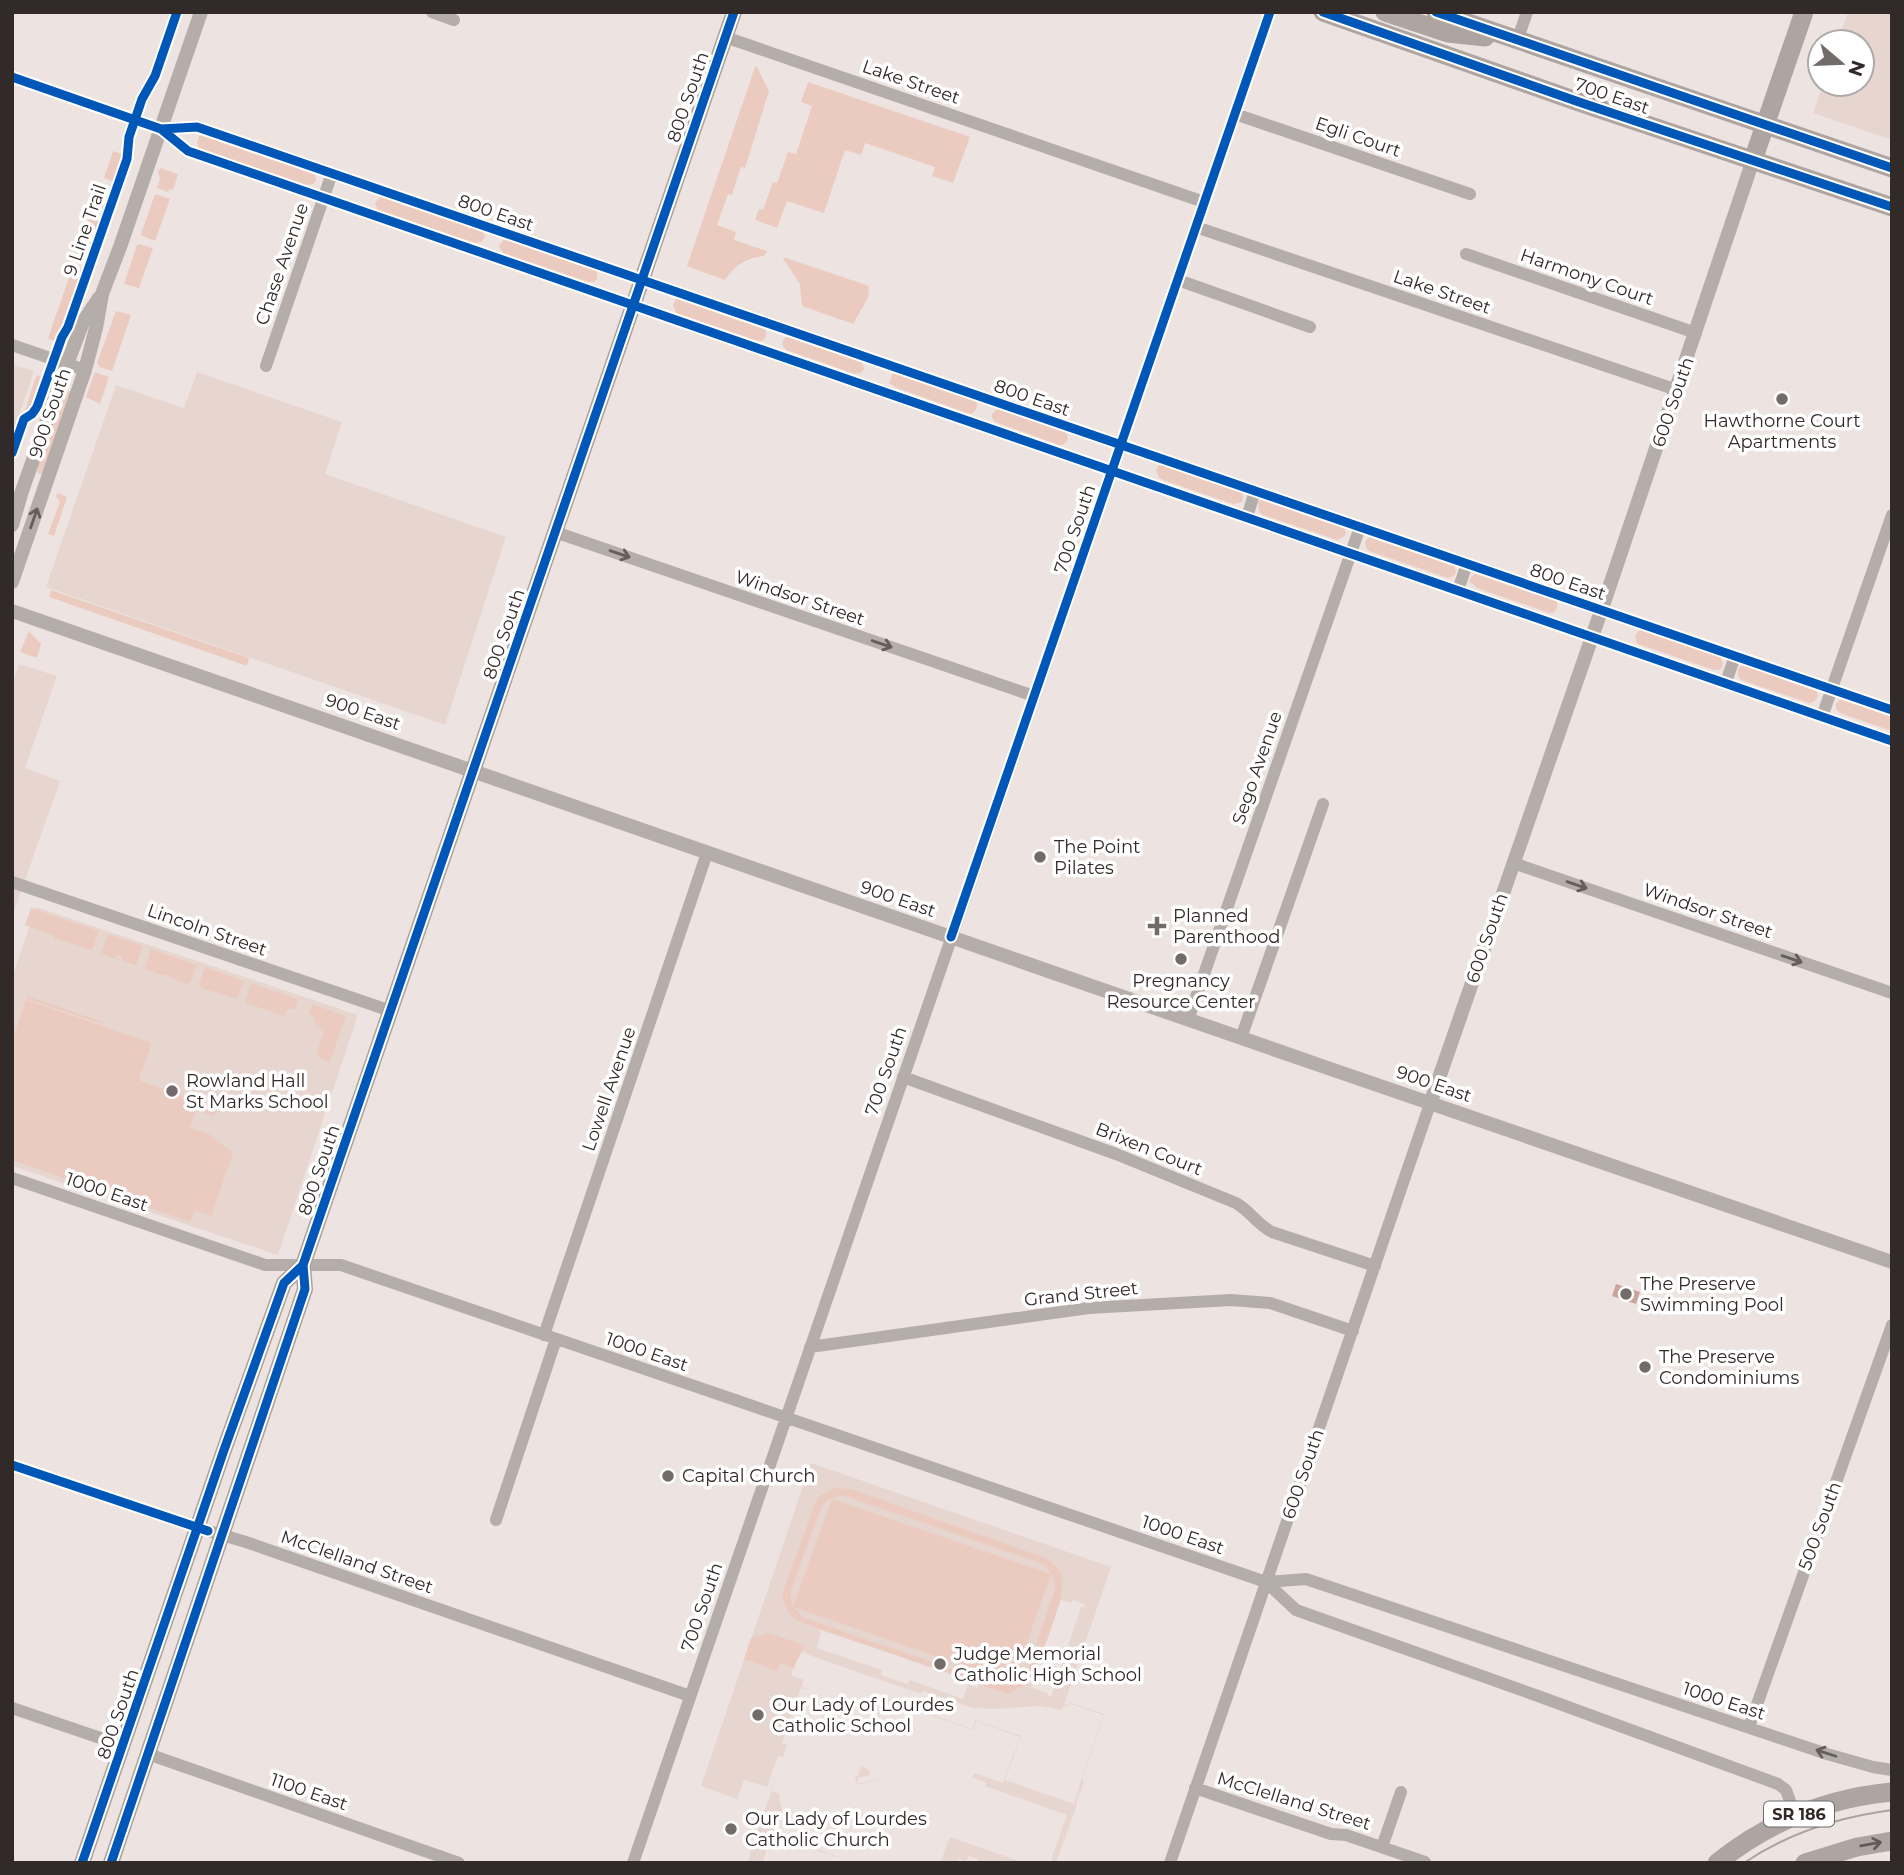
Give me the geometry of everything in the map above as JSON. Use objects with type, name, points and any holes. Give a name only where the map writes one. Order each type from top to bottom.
[{"type":"main road","name":"800 South","points":[[111,1863],[305,1289],[303,1265],[734,12]]},
{"type":"main road","name":"700 East","points":[[1323,12],[1892,207]]},
{"type":"main road","points":[[1385,12],[1448,33],[1517,41]]},
{"type":"main road","name":"700 East","points":[[1436,12],[1892,168]]},
{"type":"main road","name":"600 South","points":[[1753,160],[1804,12]]},
{"type":"main road","name":"800 South","points":[[82,1863],[284,1283],[303,1265]]},
{"type":"main road","name":"SR 186","points":[[1717,1863],[1763,1830],[1796,1815],[1830,1803],[1892,1792]]},
{"type":"main road","name":"SR 186","points":[[1805,1863],[1857,1847],[1892,1841]]},
{"type":"street","name":"900 South","points":[[12,582],[85,370],[102,294],[201,12]]},
{"type":"street","points":[[432,12],[454,20]]},
{"type":"street","name":"700 South","points":[[633,1863],[1270,12]]},
{"type":"street","points":[[1517,41],[1527,12]]},
{"type":"street","name":"Lake Street","points":[[725,37],[1204,202]]},
{"type":"street","name":"800 East","points":[[12,77],[161,129],[188,151],[1892,741]]},
{"type":"street","name":"Egli Court","points":[[1235,114],[1470,194]]},
{"type":"street","name":"800 East","points":[[161,129],[197,127],[1892,710]]},
{"type":"street","name":"600 South","points":[[1170,1863],[1602,610],[1753,160]]},
{"type":"street","name":"Chase Avenue","points":[[266,366],[332,173]]},
{"type":"street","name":"Lake Street","points":[[1196,227],[1676,390]]},
{"type":"street","points":[[489,254],[497,230]]},
{"type":"street","name":"Harmony Court","points":[[1466,254],[1696,333]]},
{"type":"street","points":[[1178,280],[1310,327]]},
{"type":"street","name":"900 South","points":[[12,525],[83,322],[102,294]]},
{"type":"street","points":[[776,354],[784,330]]},
{"type":"street","points":[[12,345],[85,370]]},
{"type":"street","points":[[875,388],[884,364]]},
{"type":"street","points":[[981,425],[989,400]]},
{"type":"street","points":[[1247,517],[1255,491]]},
{"type":"street","points":[[1822,717],[1892,515]]},
{"type":"street","name":"Sego Avenue","points":[[1188,1020],[1360,527]]},
{"type":"street","name":"Windsor Street","points":[[555,532],[1034,696]]},
{"type":"street","points":[[1458,590],[1467,564]]},
{"type":"street","name":"900 East","points":[[12,611],[1892,1262]]},
{"type":"street","points":[[1726,682],[1735,656]]},
{"type":"street","points":[[1241,1038],[1323,804]]},
{"type":"street","name":"Lowell Avenue","points":[[496,1520],[550,1337],[708,853]]},
{"type":"street","name":"Windsor Street","points":[[1513,863],[1892,993]]},
{"type":"street","name":"Lincoln Street","points":[[12,882],[391,1011]]},
{"type":"street","name":"Brixen Court","points":[[903,1077],[1116,1154],[1236,1203],[1247,1209],[1272,1232],[1375,1266]]},
{"type":"street","name":"1000 East","points":[[12,1178],[260,1264],[341,1265],[1266,1582],[1306,1579],[1827,1754],[1892,1770]]},
{"type":"street","name":"Grand Street","points":[[810,1347],[1089,1308],[1231,1300],[1270,1303],[1353,1331]]},
{"type":"street","name":"500 South","points":[[1749,1727],[1892,1325]]},
{"type":"street","name":"McClelland Street","points":[[12,1465],[690,1696]]},
{"type":"street","name":"1000 East","points":[[1266,1582],[1296,1610],[1778,1784],[1786,1790],[1796,1815]]},
{"type":"street","points":[[12,1708],[124,1746]]},
{"type":"street","name":"1100 East","points":[[148,1754],[459,1863]]},
{"type":"street","name":"McClelland Street","points":[[1195,1788],[1331,1834],[1346,1835],[1425,1862]]},
{"type":"street","name":"McClelland Street","points":[[1382,1847],[1401,1792]]},
{"type":"shaded area","points":[[1848,12],[1892,12],[1892,140],[1813,113],[1818,98],[1876,98],[1876,28],[1842,28]]},
{"type":"shaded area","points":[[755,67],[769,91],[745,168],[741,167],[732,195],[728,194],[717,225],[736,232],[734,240],[767,251],[764,256],[742,263],[725,280],[687,266]]},
{"type":"shaded area","points":[[808,82],[970,137],[953,183],[932,176],[935,167],[865,143],[861,155],[845,150],[824,213],[787,201],[777,228],[755,220],[759,209],[763,210],[773,182],[777,183],[788,152],[796,154],[812,106],[801,102]]},
{"type":"shaded area","points":[[204,135],[310,170],[316,180],[307,185],[203,150],[197,143],[199,136]]},
{"type":"shaded area","points":[[113,151],[125,155],[115,182],[104,178]]},
{"type":"shaded area","points":[[160,168],[178,174],[173,190],[169,189],[168,192],[157,188]]},
{"type":"shaded area","points":[[98,193],[110,197],[97,235],[85,231]]},
{"type":"shaded area","points":[[155,194],[170,199],[155,241],[141,234]]},
{"type":"shaded area","points":[[381,196],[483,232],[485,237],[481,242],[475,243],[381,211],[375,203]]},
{"type":"shaded area","points":[[83,238],[94,242],[87,264],[76,260]]},
{"type":"shaded area","points":[[504,239],[597,270],[597,279],[588,282],[503,253],[499,246]]},
{"type":"shaded area","points":[[139,244],[153,248],[139,288],[124,284]]},
{"type":"shaded area","points":[[783,257],[869,286],[868,298],[853,324],[802,306],[800,284]]},
{"type":"shaded area","points":[[73,266],[84,270],[66,323],[55,342],[48,338]]},
{"type":"shaded area","points":[[681,298],[765,329],[766,337],[762,341],[755,340],[676,313],[673,305],[676,299]]},
{"type":"shaded area","points":[[116,311],[131,315],[112,371],[100,367],[97,363]]},
{"type":"shaded area","points":[[788,336],[862,362],[864,369],[855,374],[786,350],[782,344]]},
{"type":"shaded area","points":[[12,364],[34,371],[12,436]]},
{"type":"shaded area","points":[[95,372],[109,377],[100,404],[86,397]]},
{"type":"shaded area","points":[[197,372],[342,422],[325,474],[506,537],[445,725],[46,587],[116,385],[184,408]]},
{"type":"shaded area","points":[[893,373],[974,399],[976,410],[971,414],[967,413],[897,388],[889,383]]},
{"type":"shaded area","points":[[38,375],[44,378],[34,407],[24,414],[35,379]]},
{"type":"shaded area","points":[[64,390],[71,391],[43,473],[40,474],[37,472],[41,453]]},
{"type":"shaded area","points":[[998,408],[1066,432],[1068,439],[1063,445],[1059,445],[995,422],[992,414]]},
{"type":"shaded area","points":[[1161,464],[1241,492],[1242,502],[1233,504],[1163,480],[1156,471]]},
{"type":"shaded area","points":[[57,493],[67,497],[54,536],[48,534],[60,502]]},
{"type":"shaded area","points":[[1262,499],[1344,527],[1345,536],[1337,540],[1263,515],[1259,512],[1258,502]]},
{"type":"shaded area","points":[[1369,537],[1454,564],[1456,572],[1448,578],[1369,551],[1365,542]]},
{"type":"shaded area","points":[[1475,573],[1551,598],[1557,602],[1557,609],[1549,613],[1477,588],[1470,582]]},
{"type":"shaded area","points":[[51,590],[249,658],[247,666],[49,597]]},
{"type":"shaded area","points":[[1640,630],[1720,656],[1722,667],[1714,670],[1638,644],[1636,637]]},
{"type":"shaded area","points":[[29,631],[41,644],[37,658],[20,652]]},
{"type":"shaded area","points":[[19,664],[57,676],[25,768],[60,781],[12,917],[12,685]]},
{"type":"shaded area","points":[[1746,665],[1815,690],[1817,698],[1809,703],[1741,680],[1738,669]]},
{"type":"shaded area","points":[[1841,699],[1892,715],[1892,731],[1840,713],[1836,709],[1836,703]]},
{"type":"shaded area","name":"Rowland Hall St Marks School","points":[[36,907],[358,1015],[278,1255],[12,1166],[12,978]]},
{"type":"shaded area","points":[[31,908],[99,931],[92,950],[25,925]]},
{"type":"shaded area","points":[[108,934],[143,946],[136,965],[122,961],[120,956],[115,959],[101,954]]},
{"type":"shaded area","points":[[151,949],[197,965],[191,982],[188,984],[145,969]]},
{"type":"shaded area","points":[[205,967],[244,981],[237,999],[201,988],[199,984]]},
{"type":"shaded area","points":[[251,983],[298,999],[296,1006],[288,1009],[284,1016],[246,1003]]},
{"type":"shaded area","points":[[27,996],[103,1022],[102,1024],[27,999]]},
{"type":"shaded area","points":[[26,1000],[149,1042],[151,1046],[139,1078],[141,1081],[208,1105],[216,1111],[214,1116],[196,1110],[190,1128],[209,1134],[233,1153],[211,1216],[195,1210],[190,1222],[12,1160],[12,1041]]},
{"type":"shaded area","points":[[312,1004],[346,1016],[330,1062],[320,1058],[317,1052],[324,1030],[316,1025],[314,1017],[309,1013]]},
{"type":"shaded area","name":"The Preserve Swimming Pool","points":[[1616,1284],[1640,1292],[1636,1304],[1612,1296]]},
{"type":"shaded area","points":[[811,1463],[1111,1567],[1064,1705],[1071,1703],[1105,1714],[1056,1863],[1050,1863],[1067,1815],[985,1786],[986,1783],[972,1777],[974,1773],[1003,1783],[1020,1737],[976,1721],[973,1730],[885,1699],[861,1765],[884,1699],[886,1698],[972,1729],[975,1720],[1021,1736],[1005,1780],[1074,1804],[1081,1780],[1104,1715],[1071,1704],[1062,1710],[1039,1706],[973,1708],[923,1691],[921,1694],[817,1658],[806,1689],[801,1688],[782,1743],[787,1745],[772,1791],[779,1794],[782,1811],[809,1820],[802,1844],[857,1863],[798,1845],[806,1822],[780,1813],[762,1863],[747,1863],[783,1757],[778,1756],[767,1787],[744,1780],[737,1799],[701,1786]],"holes":[[[1061,1600],[1072,1603],[1073,1600],[1085,1605],[1081,1607],[1051,1697],[1031,1687]],[[820,1630],[979,1684],[977,1688],[968,1684],[963,1699],[910,1680],[907,1684],[881,1675],[882,1670],[817,1648],[821,1633]],[[802,1652],[817,1658],[806,1688],[802,1687],[804,1680],[791,1675],[798,1655]]]},
{"type":"shaded area","points":[[835,1488],[851,1489],[1052,1562],[1062,1579],[1060,1599],[1033,1675],[1022,1686],[1008,1694],[803,1623],[791,1615],[782,1595],[816,1501],[821,1495]],"holes":[[[845,1496],[1043,1564],[1052,1575],[1055,1589],[1027,1672],[1018,1681],[1011,1684],[1008,1685],[999,1685],[802,1617],[794,1607],[1013,1683],[1051,1574],[832,1499],[793,1607],[790,1593],[820,1510],[827,1500]]]},
{"type":"shaded area","points":[[768,1633],[805,1645],[794,1668],[780,1663],[777,1671],[744,1659],[751,1638]]},
{"type":"shaded area","points":[[861,1765],[870,1771],[870,1775],[858,1778],[857,1784],[895,1774],[857,1785],[855,1776],[858,1776]]},
{"type":"shaded area","points":[[950,1837],[1025,1863],[981,1863],[969,1856],[966,1862],[959,1859],[957,1863],[940,1863]]},
{"type":"tram line","points":[[1744,1863],[1778,1843],[1815,1828],[1892,1810]]},
{"type":"cycle path","name":"9 Line Trail","points":[[12,453],[24,419],[37,407],[68,327],[127,159],[129,137],[142,99],[155,76],[177,12]]},
{"type":"cycle path","points":[[111,1863],[305,1289],[303,1265],[734,12]]},
{"type":"cycle path","points":[[951,937],[1270,12]]},
{"type":"cycle path","points":[[1323,12],[1579,102],[1892,207]]},
{"type":"cycle path","points":[[1436,12],[1892,168]]},
{"type":"cycle path","points":[[12,77],[161,129],[188,151],[1892,741]]},
{"type":"cycle path","points":[[161,129],[197,127],[1892,710]]},
{"type":"cycle path","points":[[82,1863],[284,1283],[303,1265]]},
{"type":"cycle path","points":[[12,1465],[208,1531]]},
{"type":"place","name":"Hawthorne Court Apartments","points":[[1782,399]]},
{"type":"place","name":"The Point Pilates","points":[[1040,857]]},
{"type":"place","name":"Planned Parenthood","points":[[1157,926]]},
{"type":"place","name":"Pregnancy Resource Center","points":[[1181,959]]},
{"type":"place","name":"Rowland Hall St Marks School","points":[[172,1091]]},
{"type":"place","name":"The Preserve Swimming Pool","points":[[1626,1294]]},
{"type":"place","name":"The Preserve Condominiums","points":[[1645,1367]]},
{"type":"place","name":"Capital Church","points":[[668,1476]]},
{"type":"place","name":"Judge Memorial Catholic High School","points":[[940,1664]]},
{"type":"place","name":"Our Lady of Lourdes Catholic School","points":[[758,1715]]},
{"type":"place","name":"Our Lady of Lourdes Catholic Church","points":[[731,1829]]}]
